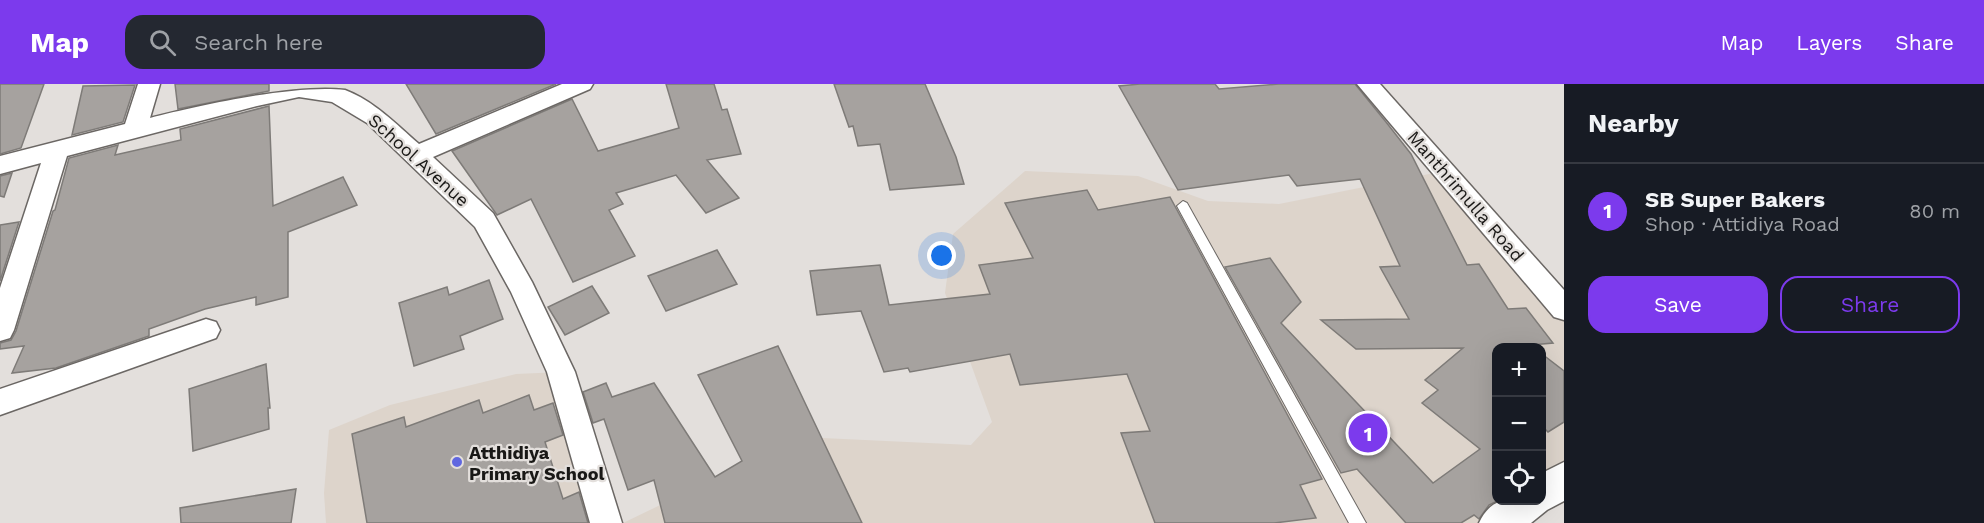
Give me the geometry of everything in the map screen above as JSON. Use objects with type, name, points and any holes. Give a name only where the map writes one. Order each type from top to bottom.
[{"type":"main road","points":[[1546,491],[1564,480]]},
{"type":"main road","points":[[1499,523],[1526,505]]},
{"type":"street","points":[[135,129],[149,84]]},
{"type":"street","name":"Manthrimulla Road","points":[[1368,84],[1564,309]]},
{"type":"street","points":[[416,155],[576,85]]},
{"type":"street","name":"School Avenue","points":[[0,165],[135,129],[299,90],[336,95],[375,117],[484,220],[523,290],[561,372],[606,523]]},
{"type":"street","points":[[0,330],[57,149]]},
{"type":"street","points":[[0,402],[206,330]]},
{"type":"lane","points":[[1183,206],[1358,523]]},
{"type":"shaded area","points":[[1025,171],[1138,176],[1208,201],[1279,204],[1444,171],[1564,309],[1564,480],[1546,491],[1546,343],[1492,343],[1492,505],[1526,505],[1499,523],[623,523],[801,437],[971,445],[992,422],[945,293],[953,234]]},
{"type":"shaded area","name":"Atthidiya Primary School","points":[[561,372],[606,523],[326,523],[324,493],[329,430],[390,405],[516,374]]},
{"type":"building","points":[[0,84],[44,84],[21,148],[0,154]]},
{"type":"building","points":[[175,84],[269,84],[269,91],[178,109]]},
{"type":"building","points":[[406,84],[556,84],[436,134]]},
{"type":"building","points":[[666,84],[714,84],[722,110],[727,109],[741,154],[707,160],[739,198],[706,213],[676,175],[616,193],[623,204],[609,210],[635,256],[573,282],[531,199],[497,215],[452,151],[572,99],[598,151],[679,128]]},
{"type":"building","points":[[834,84],[925,84],[956,157],[964,184],[890,190],[880,144],[858,146],[853,126],[849,127]]},
{"type":"building","points":[[1215,84],[1219,89],[1279,84],[1355,84],[1411,154],[1467,265],[1479,264],[1508,309],[1526,308],[1553,343],[1492,343],[1492,504],[1479,519],[1474,515],[1461,523],[1406,523],[1357,469],[1341,473],[1225,267],[1270,258],[1301,302],[1281,323],[1433,483],[1480,449],[1422,403],[1438,390],[1425,380],[1463,348],[1356,349],[1321,320],[1409,319],[1380,267],[1400,266],[1360,179],[1297,186],[1289,175],[1178,190],[1119,86]]},
{"type":"building","points":[[135,85],[123,122],[72,135],[83,86]]},
{"type":"building","points":[[269,106],[273,206],[343,177],[357,205],[288,232],[288,297],[256,305],[256,297],[205,309],[149,329],[149,336],[56,368],[12,373],[24,346],[0,349],[0,343],[11,340],[16,331],[55,210],[69,158],[118,145],[115,155],[181,140],[180,129]]},
{"type":"building","points":[[12,173],[4,197],[0,196],[0,176]]},
{"type":"building","points":[[1087,190],[1098,210],[1170,197],[1322,479],[1300,485],[1316,518],[1274,523],[1155,523],[1121,433],[1150,431],[1127,374],[1020,385],[1010,354],[910,372],[908,368],[884,372],[861,311],[817,315],[810,271],[880,265],[889,305],[990,294],[979,265],[1033,258],[1005,203]]},
{"type":"building","points":[[19,222],[0,281],[0,225]]},
{"type":"building","points":[[717,250],[737,284],[666,311],[648,276]]},
{"type":"building","points":[[489,280],[503,319],[460,336],[464,349],[414,366],[399,303],[447,287],[449,295]]},
{"type":"building","points":[[592,286],[609,313],[565,335],[548,307]]},
{"type":"building","points":[[778,346],[862,523],[665,523],[654,480],[628,490],[604,419],[593,423],[583,392],[606,383],[612,397],[654,383],[715,477],[742,461],[698,375]]},
{"type":"building","points":[[1546,357],[1564,371],[1564,422],[1548,432],[1546,430]]},
{"type":"building","points":[[266,364],[270,408],[268,408],[269,429],[193,451],[189,389]]},
{"type":"building","name":"Atthidiya Primary School","points":[[529,395],[534,410],[553,403],[563,435],[545,442],[563,499],[579,492],[588,523],[367,523],[352,434],[404,417],[406,427],[479,400],[483,413]]},
{"type":"building","points":[[296,489],[291,523],[181,523],[180,508]]},
{"type":"place","name":"SB Super Bakers","points":[[1368,433]]},
{"type":"place","name":"Atthidiya Primary School","points":[[457,462]]}]
